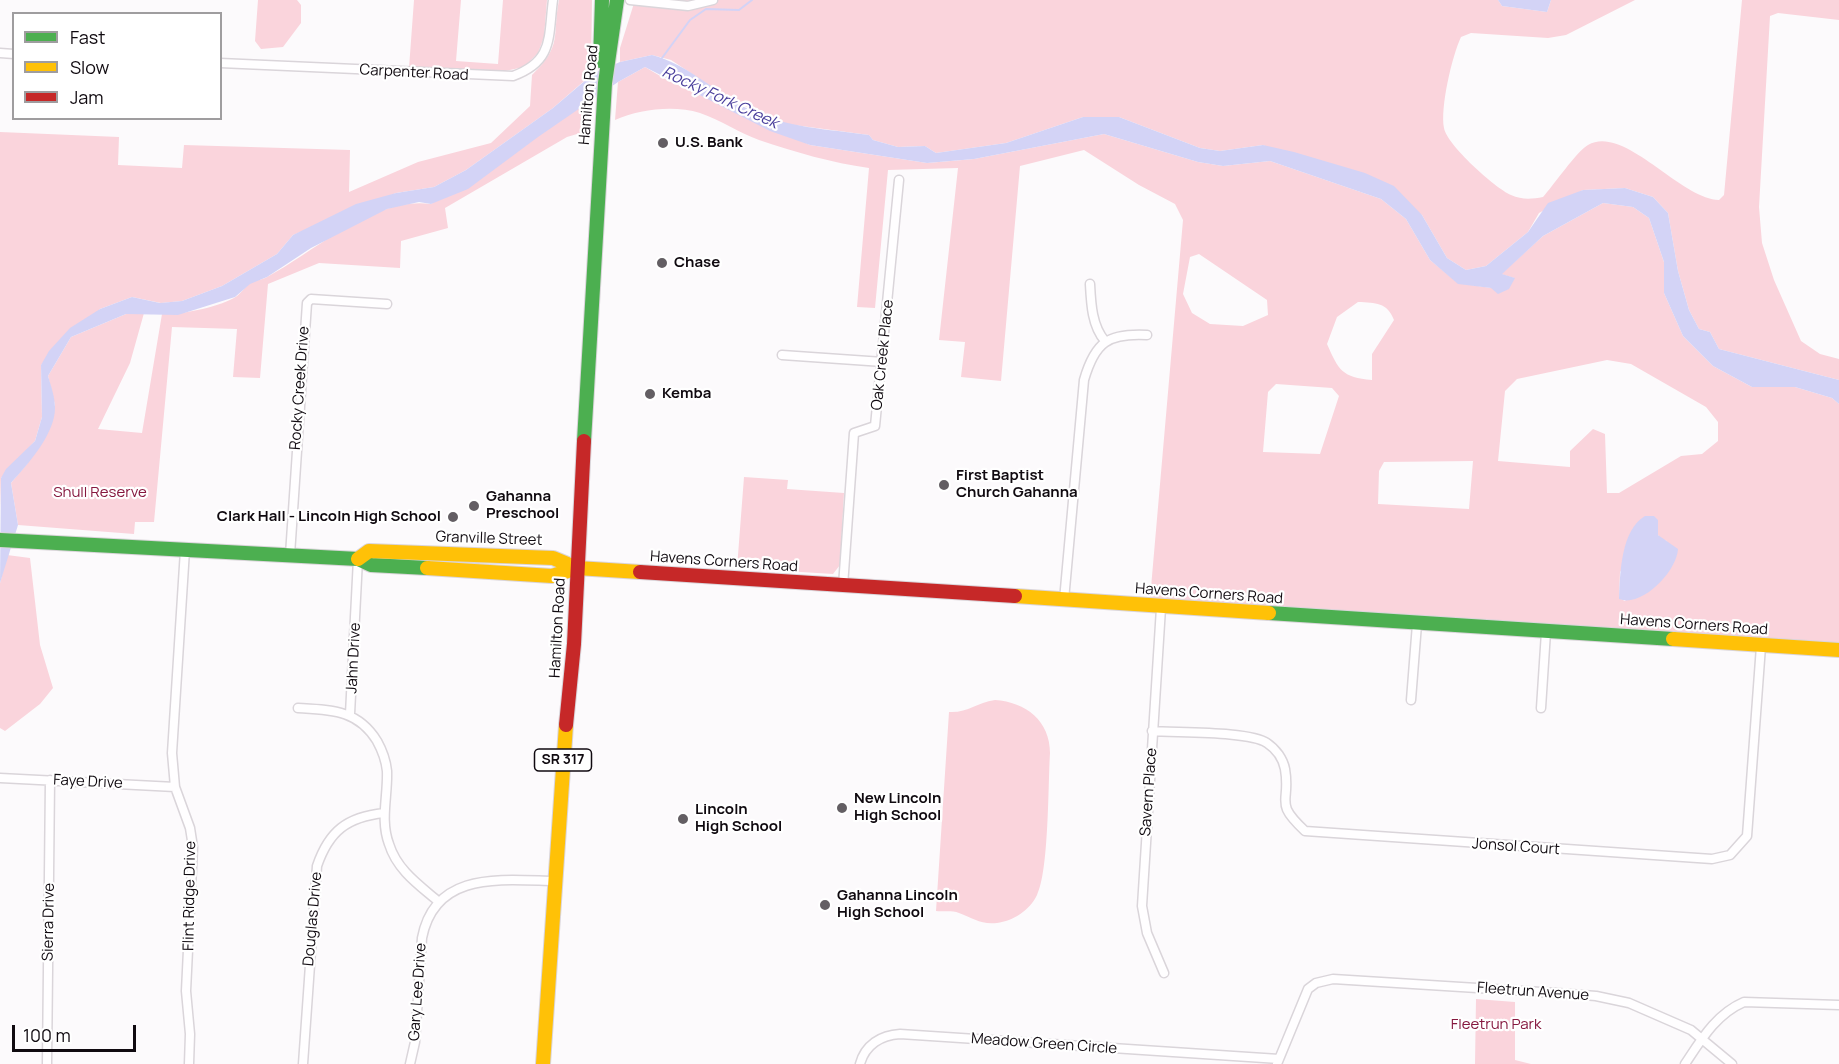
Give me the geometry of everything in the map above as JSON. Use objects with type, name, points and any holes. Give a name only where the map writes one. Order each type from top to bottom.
[{"type":"main road","name":"Hamilton Road","points":[[543,1064],[560,803],[573,656],[600,131],[606,68],[602,0]]},
{"type":"main road","name":"Hamilton Road","points":[[605,41],[617,0]]},
{"type":"main road","points":[[0,540],[358,558],[371,565],[552,576],[577,568]]},
{"type":"main road","name":"Havens Corners Road","points":[[577,568],[1161,608],[1839,650]]},
{"type":"street","name":"Carpenter Road","points":[[222,63],[513,76],[530,70],[547,49],[551,34],[554,0]]},
{"type":"street","points":[[630,0],[688,6],[713,0]]},
{"type":"street","name":"Oak Creek Place","points":[[843,586],[854,433],[876,426],[899,180]]},
{"type":"street","points":[[1090,284],[1091,306],[1098,333],[1105,341]]},
{"type":"street","name":"Rocky Creek Drive","points":[[290,555],[307,303],[311,299],[387,304]]},
{"type":"street","points":[[1064,600],[1084,380],[1090,358],[1105,341],[1125,334],[1147,335]]},
{"type":"street","points":[[782,355],[883,362]]},
{"type":"street","name":"Flint Ridge Drive","points":[[185,550],[172,753],[175,787],[190,828],[193,847],[186,991],[190,1034],[189,1064]]},
{"type":"street","name":"Jahn Drive","points":[[358,558],[350,714],[372,733],[382,750],[387,770],[385,832],[397,862],[439,902]]},
{"type":"street","name":"Savern Place","points":[[1161,608],[1142,906],[1147,933],[1164,973]]},
{"type":"street","points":[[1411,700],[1416,624]]},
{"type":"street","points":[[1541,708],[1546,632]]},
{"type":"street","name":"Jonsol Court","points":[[1152,731],[1246,736],[1266,742],[1279,753],[1285,770],[1284,800],[1288,815],[1305,831],[1712,859],[1730,855],[1747,836],[1761,646]]},
{"type":"street","points":[[298,708],[334,710],[350,714]]},
{"type":"street","name":"Faye Drive","points":[[0,778],[175,787]]},
{"type":"street","name":"Sierra Drive","points":[[47,1064],[50,780]]},
{"type":"street","name":"Douglas Drive","points":[[303,1064],[317,866],[325,845],[338,830],[354,820],[384,813]]},
{"type":"street","name":"Gary Lee Drive","points":[[410,1064],[415,1041],[422,938],[425,925],[439,902],[450,892],[471,883],[555,881]]},
{"type":"street","name":"Fleetrun Avenue","points":[[1278,1061],[1302,999],[1316,983],[1324,980],[1596,996],[1629,1003],[1702,1038],[1732,1064]]},
{"type":"street","points":[[1685,1064],[1712,1025],[1731,1007],[1744,1002],[1839,1005]]},
{"type":"street","name":"Meadow Green Circle","points":[[860,1064],[863,1054],[871,1044],[891,1035],[900,1034],[1278,1061]]},
{"type":"green space","points":[[258,0],[297,0],[301,5],[301,23],[283,47],[261,49],[255,41]]},
{"type":"green space","points":[[414,0],[461,0],[456,61],[498,64],[503,0],[547,0],[544,37],[538,53],[524,67],[505,71],[409,68]]},
{"type":"green space","points":[[559,0],[592,0],[591,75],[553,108],[466,170],[434,187],[396,193],[293,235],[277,254],[222,286],[182,301],[161,303],[132,297],[100,309],[41,365],[42,417],[35,441],[1,478],[0,509],[0,132],[119,137],[118,165],[182,168],[184,145],[350,150],[349,192],[418,162],[491,143],[530,106],[532,75],[542,65],[552,48]]},
{"type":"green space","points":[[635,0],[1498,0],[1502,6],[1547,12],[1551,0],[1635,0],[1566,35],[1548,38],[1471,33],[1461,37],[1445,95],[1444,128],[1453,145],[1462,155],[1504,191],[1519,198],[1543,197],[1583,149],[1602,141],[1635,153],[1687,188],[1719,200],[1724,195],[1742,0],[1839,0],[1839,20],[1778,13],[1770,16],[1759,207],[1762,243],[1774,280],[1801,341],[1820,354],[1839,359],[1839,380],[1719,349],[1710,332],[1699,329],[1689,310],[1678,271],[1668,213],[1653,197],[1625,188],[1583,190],[1539,213],[1528,232],[1486,266],[1466,270],[1447,258],[1422,215],[1263,145],[1220,151],[1200,148],[1119,117],[1083,117],[1006,143],[936,153],[925,146],[898,147],[873,140],[869,135],[779,123],[729,98],[671,60],[652,55],[620,62],[620,48]]},
{"type":"green space","points":[[645,67],[667,80],[810,145],[927,163],[974,159],[1104,134],[1198,162],[1223,166],[1270,161],[1381,199],[1406,219],[1430,260],[1458,283],[1491,288],[1514,278],[1501,274],[1543,236],[1603,203],[1633,207],[1649,218],[1664,262],[1664,293],[1683,336],[1713,366],[1752,387],[1795,387],[1832,398],[1839,404],[1839,644],[1150,599],[1183,220],[1175,204],[1139,185],[1084,150],[1020,166],[1001,381],[961,377],[965,342],[939,340],[958,168],[888,170],[875,308],[857,307],[869,168],[800,153],[752,137],[708,116],[690,111],[657,109],[615,120],[618,82]],"holes":[[[1199,254],[1267,300],[1268,315],[1243,326],[1210,324],[1192,313],[1183,294],[1190,257]],[[1358,302],[1380,305],[1388,310],[1394,320],[1372,354],[1372,380],[1354,377],[1343,371],[1327,344],[1337,317]],[[1607,360],[1631,364],[1706,407],[1718,422],[1718,441],[1702,454],[1681,456],[1619,493],[1607,493],[1605,434],[1593,429],[1570,451],[1570,467],[1498,461],[1505,391],[1517,379]],[[1276,384],[1332,388],[1339,396],[1320,454],[1263,452],[1268,392]],[[1473,461],[1469,509],[1378,504],[1379,471],[1384,462]],[[1658,521],[1658,535],[1662,540],[1667,541],[1625,601],[1619,598],[1620,572]]]},
{"type":"green space","name":"Shull Reserve","points":[[589,101],[587,131],[567,137],[445,208],[448,228],[401,241],[400,268],[319,263],[268,284],[260,378],[233,377],[237,329],[172,327],[154,522],[135,522],[134,534],[18,525],[11,483],[27,464],[55,405],[48,376],[71,337],[126,314],[144,313],[130,363],[98,429],[142,433],[162,314],[200,310],[221,304],[239,295],[250,283],[267,277],[366,217],[410,204],[431,204]]},
{"type":"green space","points":[[744,477],[788,480],[787,489],[844,493],[840,565],[833,574],[737,568]]},
{"type":"green space","points":[[7,555],[30,558],[40,645],[53,688],[40,704],[5,731],[0,728],[0,583]]},
{"type":"green space","points":[[995,700],[1017,705],[1034,715],[1046,732],[1050,753],[1046,848],[1037,895],[1020,914],[1003,922],[991,923],[956,912],[936,911],[949,712],[962,711]]},
{"type":"green space","name":"Fleetrun Park","points":[[1476,999],[1515,1002],[1515,1060],[1531,1064],[1475,1064]]},
{"type":"water","points":[[1498,0],[1551,0],[1547,12],[1502,6]]},
{"type":"water","name":"Rocky Fork Creek","points":[[652,55],[678,65],[736,102],[762,115],[807,127],[869,135],[873,140],[898,147],[925,146],[936,153],[1006,143],[1083,117],[1119,117],[1200,148],[1220,151],[1263,145],[1294,152],[1365,173],[1394,186],[1422,215],[1447,258],[1466,270],[1486,266],[1528,232],[1548,203],[1583,190],[1625,188],[1653,197],[1668,213],[1678,271],[1689,310],[1699,329],[1710,332],[1719,349],[1839,380],[1839,404],[1832,398],[1795,387],[1752,387],[1713,366],[1683,336],[1664,293],[1664,262],[1649,218],[1633,207],[1603,203],[1543,236],[1502,274],[1515,278],[1509,289],[1498,294],[1491,288],[1458,284],[1430,260],[1406,219],[1381,199],[1270,161],[1223,166],[1198,162],[1104,134],[974,159],[927,163],[810,145],[770,131],[645,67],[618,82],[538,137],[468,189],[431,204],[419,202],[387,209],[311,248],[267,277],[250,284],[235,297],[178,315],[126,314],[71,337],[48,376],[55,404],[51,428],[39,448],[11,483],[18,525],[0,583],[1,478],[6,469],[35,441],[42,417],[41,365],[49,351],[70,328],[100,309],[132,297],[160,303],[182,301],[222,286],[277,254],[293,235],[356,204],[396,193],[434,187],[466,170],[553,108],[594,73],[620,62]]},
{"type":"water","points":[[1645,516],[1654,516],[1658,520],[1658,535],[1678,549],[1676,558],[1665,577],[1648,593],[1638,598],[1619,599],[1621,565],[1626,542],[1631,531]]},
{"type":"waterway","name":"Rocky Fork Creek","points":[[662,58],[690,20],[706,9],[739,10],[752,0]]},
{"type":"traffic: fast","points":[[600,61],[602,0]]},
{"type":"traffic: fast","points":[[584,441],[605,83],[617,0]]},
{"type":"traffic: fast","points":[[0,540],[358,559],[371,565],[427,568]]},
{"type":"traffic: fast","points":[[1269,613],[1673,639]]},
{"type":"traffic: slow","points":[[358,559],[369,551],[553,558],[577,568],[640,572]]},
{"type":"traffic: slow","points":[[427,568],[552,576],[577,568]]},
{"type":"traffic: slow","points":[[1015,596],[1269,613]]},
{"type":"traffic: slow","points":[[1673,639],[1839,650]]},
{"type":"traffic: slow","points":[[543,1064],[566,725]]},
{"type":"traffic: jam","points":[[566,725],[574,644],[584,441]]},
{"type":"traffic: jam","points":[[640,572],[1015,596]]},
{"type":"place","name":"U.S. Bank","points":[[663,143]]},
{"type":"place","name":"Chase","points":[[662,263]]},
{"type":"place","name":"Kemba","points":[[650,394]]},
{"type":"place","name":"First Baptist Church Gahanna","points":[[944,485]]},
{"type":"place","name":"Gahanna Preschool","points":[[474,506]]},
{"type":"place","name":"Clark Hall - Lincoln High School","points":[[453,517]]},
{"type":"place","name":"New Lincoln High School","points":[[842,808]]},
{"type":"place","name":"Lincoln High School","points":[[683,819]]},
{"type":"place","name":"Gahanna Lincoln High School","points":[[825,905]]}]
